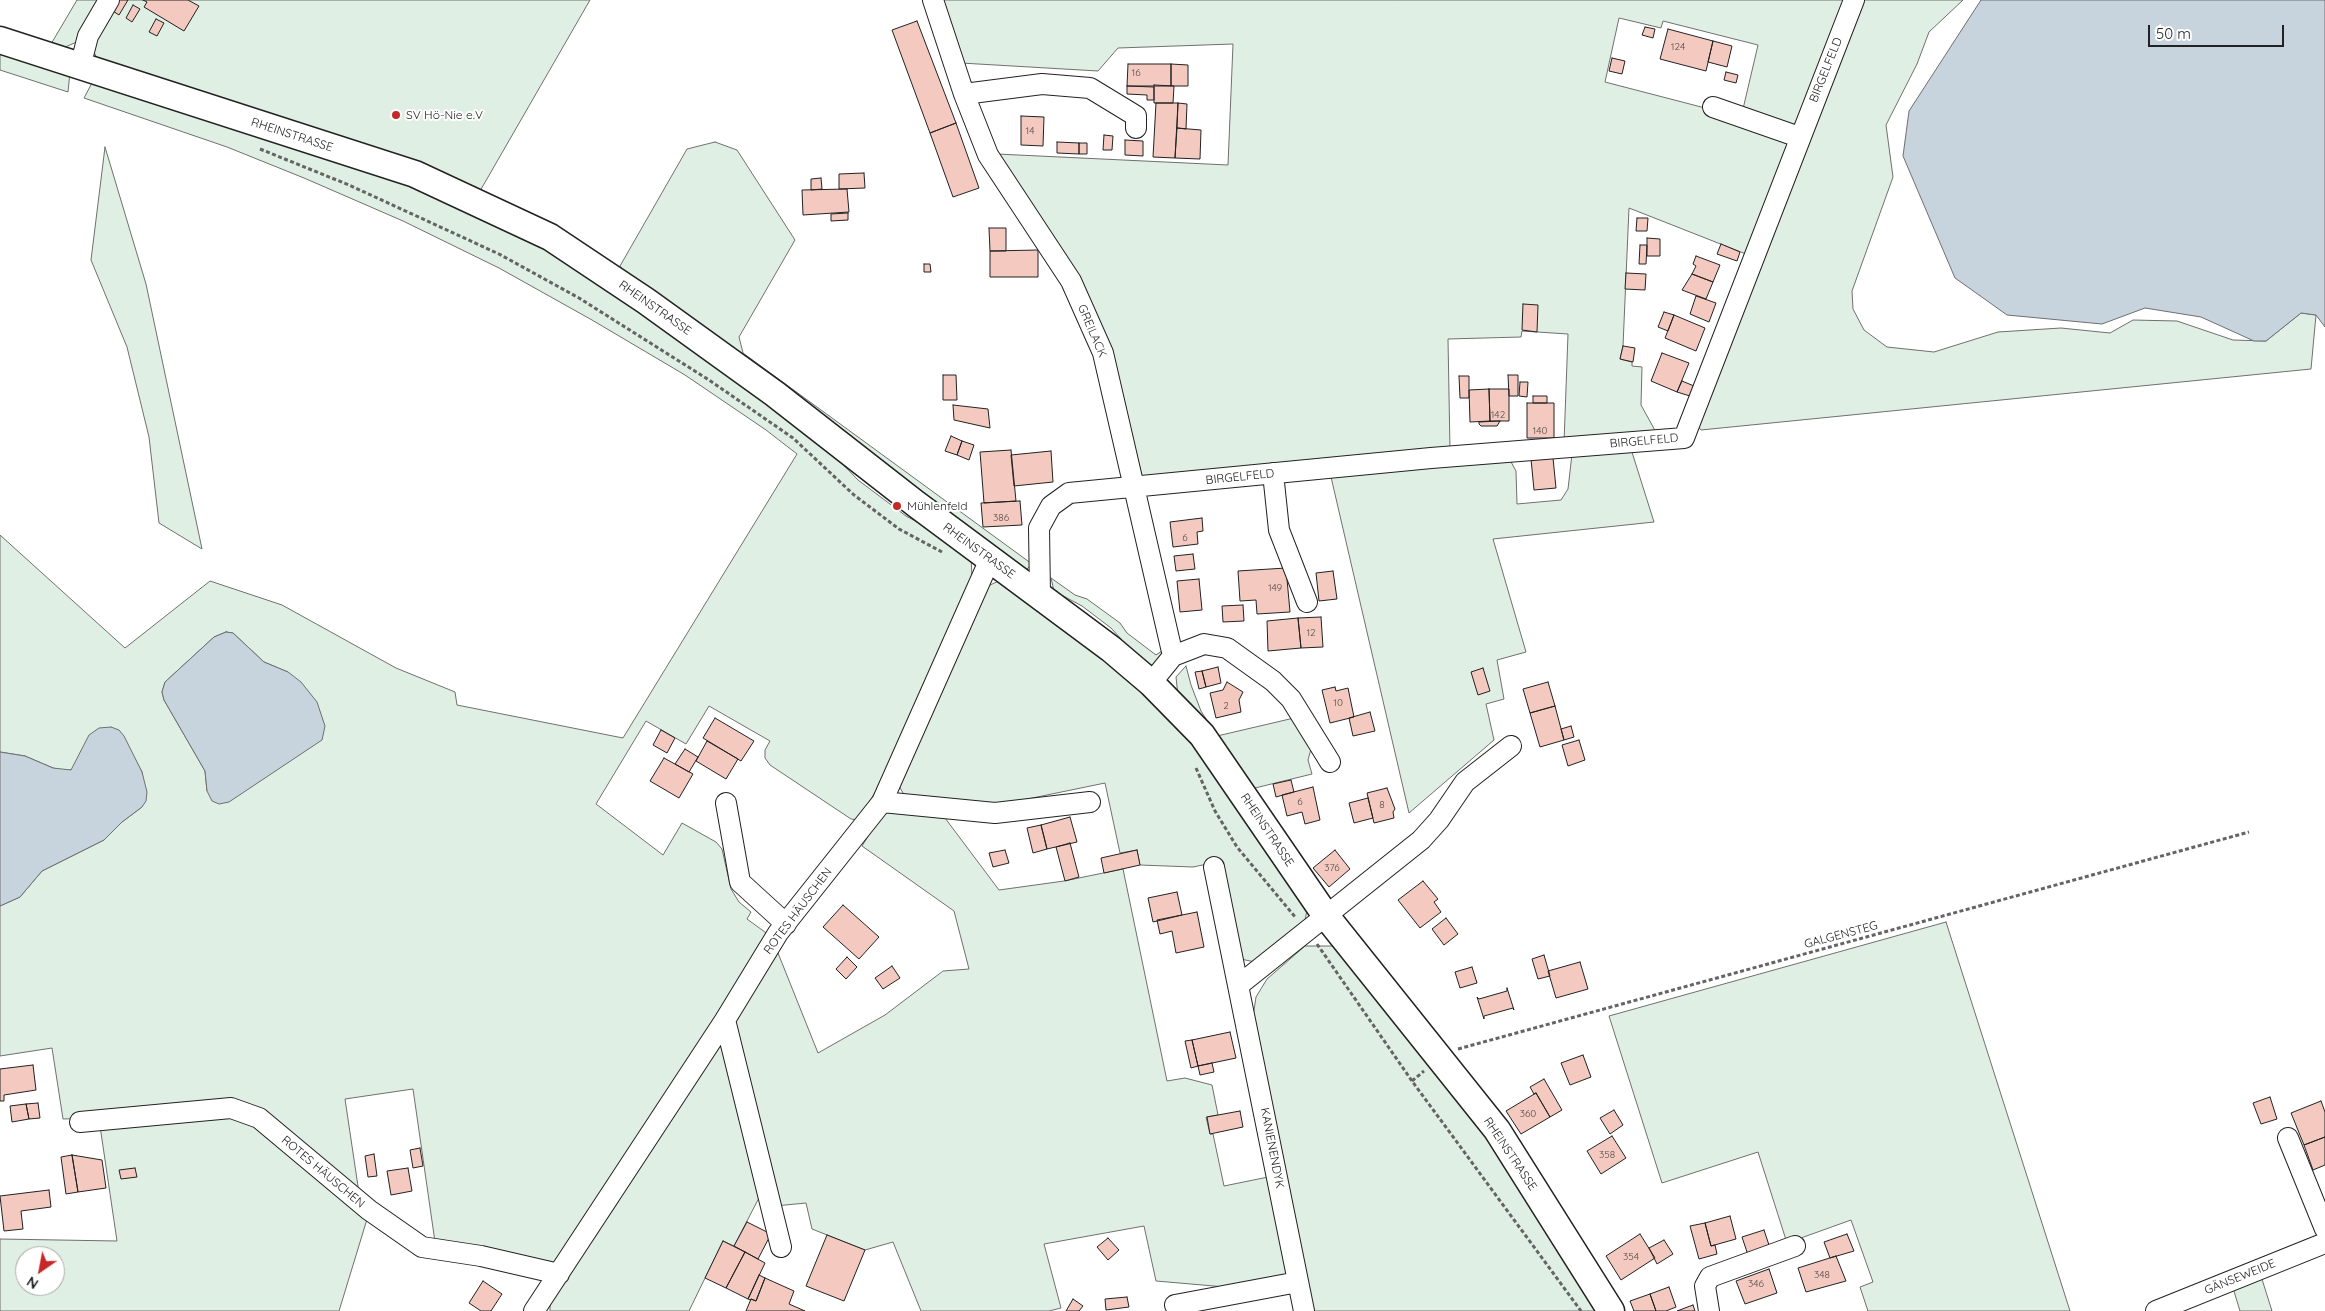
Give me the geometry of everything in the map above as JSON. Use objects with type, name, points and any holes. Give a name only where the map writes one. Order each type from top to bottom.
[{"type":"main road","name":"RHEINSTRASSE","points":[[0,40],[415,174],[550,237],[646,300],[775,394],[916,504],[1111,649],[1151,683],[1202,734],[1316,923],[1440,1058],[1497,1130],[1611,1311]]},
{"type":"street","points":[[80,66],[88,36],[109,0]]},
{"type":"street","name":"GREILACK","points":[[933,0],[964,94],[988,155],[1071,281],[1103,353],[1173,656]]},
{"type":"street","name":"BIRGELFELD","points":[[1040,595],[1039,528],[1051,506],[1069,493],[1431,458],[1684,438],[1799,137],[1854,0]]},
{"type":"street","points":[[964,94],[1042,84],[1090,88],[1136,116],[1136,128]]},
{"type":"street","points":[[1713,107],[1799,137]]},
{"type":"street","points":[[1273,474],[1279,530],[1307,602]]},
{"type":"street","name":"ROTES HÄUSCHEN","points":[[534,1311],[786,924],[882,802],[990,559]]},
{"type":"street","points":[[1151,683],[1173,656],[1204,644],[1227,648],[1273,681],[1290,699],[1330,762]]},
{"type":"street","points":[[1239,985],[1421,840],[1439,820],[1465,782],[1511,746]]},
{"type":"street","points":[[726,802],[740,882],[786,924]]},
{"type":"street","points":[[882,802],[995,814],[1090,802]]},
{"type":"street","name":"KANIENENDYK","points":[[1214,867],[1304,1311]]},
{"type":"street","points":[[725,1020],[781,1247]]},
{"type":"street","name":"ROTES HÄUSCHEN","points":[[80,1122],[231,1108],[259,1118],[369,1210],[422,1247],[481,1256],[559,1274]]},
{"type":"street","points":[[2288,1138],[2325,1229]]},
{"type":"street","name":"GÄNSEWEIDE","points":[[2156,1311],[2325,1243]]},
{"type":"street","points":[[1709,1311],[1705,1286],[1710,1277],[1795,1246]]},
{"type":"street","points":[[1176,1305],[1298,1282]]},
{"type":"path","points":[[251,145],[349,185],[499,254],[579,298],[709,380],[785,433],[854,495],[899,529],[949,557]]},
{"type":"path","points":[[1194,765],[1215,811],[1237,848],[1316,923],[1412,1081],[1581,1311]]},
{"type":"path","name":"GALGENSTEG","points":[[1440,1058],[1456,1050],[2248,832]]},
{"type":"green space","points":[[77,0],[103,0],[79,41],[63,48],[51,44]]},
{"type":"green space","name":"SV Hö-Nie e.V","points":[[119,0],[590,0],[480,191],[438,170],[97,59],[92,47]]},
{"type":"green space","points":[[940,0],[1847,0],[1797,125],[1789,126],[1743,109],[1758,45],[1663,21],[1661,28],[1619,18],[1605,82],[1709,109],[1783,135],[1789,146],[1746,254],[1629,208],[1623,346],[1620,359],[1632,362],[1632,366],[1642,367],[1641,405],[1657,434],[1564,443],[1568,334],[1522,331],[1521,337],[1448,339],[1450,451],[1143,480],[1109,348],[997,154],[1228,165],[1233,44],[1118,48],[1098,71],[961,63]]},
{"type":"green space","points":[[1863,0],[1963,0],[1929,32],[1917,64],[1886,125],[1893,177],[1852,291],[1853,309],[1864,330],[1887,347],[1934,352],[1998,332],[2061,328],[2110,333],[2133,320],[2177,321],[2233,340],[2266,341],[2301,313],[2316,315],[2311,369],[1701,430],[1696,424]]},
{"type":"green space","points":[[0,49],[70,72],[68,92],[0,70]]},
{"type":"green space","points":[[93,81],[364,167],[487,219],[557,255],[654,318],[829,450],[858,480],[906,516],[943,536],[971,555],[972,579],[884,778],[858,820],[851,819],[770,765],[765,758],[765,750],[770,741],[709,706],[686,744],[646,721],[596,804],[663,855],[682,823],[716,842],[722,849],[731,889],[739,902],[751,912],[747,919],[769,935],[553,1265],[435,1242],[413,1089],[345,1099],[359,1193],[261,1113],[63,1119],[52,1048],[0,1056],[0,906],[20,897],[42,871],[104,840],[122,822],[142,807],[142,772],[119,730],[71,770],[66,771],[53,768],[25,756],[0,752],[0,535],[125,648],[210,581],[282,605],[396,668],[455,692],[457,705],[623,738],[797,454],[766,430],[685,375],[499,268],[403,221],[304,178],[227,147],[84,98]],"holes":[[[226,632],[233,633],[264,662],[288,672],[207,791],[205,771],[164,700],[162,692],[165,682],[214,637]]]},
{"type":"green space","points":[[715,142],[737,150],[795,240],[739,337],[743,353],[1032,564],[1023,573],[625,276],[620,266],[687,149]]},
{"type":"green space","points":[[105,147],[146,284],[202,549],[159,523],[149,437],[127,347],[91,260]]},
{"type":"green space","points":[[1631,449],[1654,522],[1493,539],[1526,652],[1497,660],[1504,699],[1486,704],[1494,740],[1409,813],[1331,477],[1510,460],[1516,471],[1517,504],[1561,500],[1568,489],[1572,454]]},
{"type":"green space","points":[[1051,578],[1075,595],[1087,599],[1120,623],[1127,633],[1156,655],[1165,649],[1157,666],[1144,664],[1111,628],[1082,606],[1054,591]]},
{"type":"green space","points":[[1003,579],[1111,659],[1190,735],[1308,904],[1305,921],[1255,962],[1236,958],[1217,862],[1193,867],[1140,865],[1137,850],[1120,853],[1105,783],[984,808],[906,798],[899,786],[988,586]]},
{"type":"green space","points":[[1186,666],[1201,711],[1217,736],[1294,718],[1311,749],[1308,760],[1312,774],[1251,789],[1178,696],[1176,677]]},
{"type":"green space","points":[[887,806],[942,814],[999,890],[1064,881],[1123,869],[1167,1081],[1185,1078],[1212,1085],[1218,1115],[1206,1117],[1210,1134],[1213,1134],[1224,1186],[1273,1176],[1293,1279],[1237,1288],[1156,1281],[1144,1226],[1044,1244],[1061,1308],[1049,1311],[921,1311],[893,1242],[865,1250],[812,1229],[806,1203],[775,1206],[733,1022],[778,953],[818,1053],[885,1015],[943,971],[969,969],[954,911],[862,846]]},
{"type":"green space","points":[[1946,922],[2070,1311],[1868,1311],[1860,1287],[1873,1282],[1851,1220],[1787,1243],[1758,1152],[1662,1183],[1609,1016]]},
{"type":"green space","points":[[1305,946],[1338,946],[1477,1119],[1601,1311],[1309,1311],[1251,1030],[1256,997],[1267,979]]},
{"type":"green space","points":[[719,1044],[728,1048],[761,1194],[734,1246],[723,1241],[689,1311],[550,1311],[550,1303],[618,1202],[624,1188]]},
{"type":"green space","points":[[241,1115],[368,1216],[339,1311],[0,1311],[0,1239],[117,1241],[100,1126]]},
{"type":"green space","points":[[2261,1276],[2272,1311],[2240,1311],[2233,1288]]},
{"type":"shaded area","points":[[1981,0],[2325,0],[2325,327],[2316,315],[2301,313],[2266,341],[2254,341],[2201,317],[2145,308],[2102,324],[2007,315],[1955,278],[1903,156],[1909,111]]},
{"type":"shaded area","points":[[226,632],[233,633],[264,662],[288,672],[301,682],[317,702],[325,726],[322,740],[229,802],[219,804],[212,801],[207,791],[205,771],[164,700],[162,692],[165,682],[214,637]]},
{"type":"shaded area","points":[[111,727],[119,730],[124,736],[142,772],[147,792],[146,801],[142,807],[122,822],[104,840],[42,871],[20,897],[0,906],[0,752],[25,756],[53,768],[71,770],[89,735],[99,728]]},
{"type":"building","points":[[119,0],[128,0],[119,15],[113,11]]},
{"type":"building","points":[[143,0],[188,0],[199,6],[184,31],[144,7],[147,2]]},
{"type":"building","points":[[133,5],[140,9],[132,22],[126,18]]},
{"type":"building","points":[[156,19],[164,23],[157,36],[149,32]]},
{"type":"building","points":[[917,21],[956,123],[930,133],[892,30]]},
{"type":"building","points":[[1645,27],[1655,29],[1653,38],[1642,35]]},
{"type":"building","points":[[1668,29],[1713,41],[1706,71],[1660,59]]},
{"type":"building","points":[[1713,41],[1732,46],[1727,67],[1708,62]]},
{"type":"building","points":[[1612,58],[1625,61],[1622,74],[1609,71]]},
{"type":"building","points":[[1128,64],[1171,64],[1171,86],[1127,86]]},
{"type":"building","points":[[1171,64],[1188,65],[1188,86],[1171,86]]},
{"type":"building","points":[[1726,72],[1738,75],[1736,83],[1724,80]]},
{"type":"building","points":[[1154,85],[1174,86],[1173,103],[1154,103]]},
{"type":"building","points":[[1127,86],[1154,87],[1154,100],[1147,100],[1147,95],[1127,94]]},
{"type":"building","points":[[1156,103],[1178,103],[1175,158],[1153,157]]},
{"type":"building","points":[[1178,103],[1187,104],[1186,129],[1177,128]]},
{"type":"building","points":[[1021,116],[1044,117],[1043,146],[1021,145]]},
{"type":"building","points":[[956,123],[979,188],[953,197],[930,133]]},
{"type":"building","points":[[1177,128],[1201,130],[1200,159],[1175,158]]},
{"type":"building","points":[[1104,135],[1113,136],[1112,150],[1103,150]]},
{"type":"building","points":[[1125,140],[1143,141],[1143,156],[1125,155]]},
{"type":"building","points":[[1057,142],[1079,143],[1079,154],[1057,153]]},
{"type":"building","points":[[1079,143],[1087,143],[1087,154],[1079,154]]},
{"type":"building","points":[[864,173],[865,188],[839,189],[839,174]]},
{"type":"building","points":[[821,178],[822,189],[811,190],[811,179]]},
{"type":"building","points":[[847,189],[849,212],[803,215],[802,190]]},
{"type":"building","points":[[848,213],[848,220],[831,221],[831,214]]},
{"type":"building","points":[[1637,218],[1648,218],[1647,231],[1636,231]]},
{"type":"building","points":[[989,228],[1006,228],[1006,251],[990,251]]},
{"type":"building","points":[[1647,238],[1660,239],[1660,256],[1647,256]]},
{"type":"building","points":[[1721,244],[1740,252],[1737,261],[1717,254]]},
{"type":"building","points":[[1640,245],[1647,245],[1646,264],[1639,264]]},
{"type":"building","points":[[1038,250],[1038,277],[990,277],[990,251]]},
{"type":"building","points":[[1696,256],[1720,265],[1713,282],[1692,274],[1696,266],[1693,264]]},
{"type":"building","points":[[924,264],[930,264],[931,272],[924,272]]},
{"type":"building","points":[[1626,273],[1646,274],[1645,290],[1625,289]]},
{"type":"building","points":[[1692,274],[1713,282],[1706,299],[1682,290]]},
{"type":"building","points":[[1696,296],[1716,303],[1709,322],[1690,314]]},
{"type":"building","points":[[1523,304],[1538,305],[1537,332],[1522,330]]},
{"type":"building","points":[[1664,312],[1674,315],[1668,331],[1658,327]]},
{"type":"building","points":[[1674,315],[1705,328],[1696,351],[1665,338]]},
{"type":"building","points":[[1623,346],[1635,348],[1633,362],[1620,359]]},
{"type":"building","points":[[1662,353],[1689,363],[1677,392],[1651,381]]},
{"type":"building","points":[[943,375],[956,375],[957,400],[943,400]]},
{"type":"building","points":[[1508,375],[1518,375],[1518,396],[1509,396]]},
{"type":"building","points":[[1459,376],[1469,376],[1469,398],[1460,398]]},
{"type":"building","points":[[1682,381],[1694,386],[1690,396],[1677,392]]},
{"type":"building","points":[[1520,382],[1528,382],[1527,397],[1519,396]]},
{"type":"building","points":[[1489,389],[1490,421],[1470,422],[1469,390]]},
{"type":"building","points":[[1489,389],[1509,389],[1509,421],[1490,421]]},
{"type":"building","points":[[1533,396],[1547,396],[1547,403],[1533,403]]},
{"type":"building","points":[[1527,403],[1554,403],[1554,438],[1527,438]]},
{"type":"building","points":[[953,405],[988,409],[990,428],[954,420]]},
{"type":"building","points":[[1500,421],[1497,426],[1481,426],[1479,424],[1479,422]]},
{"type":"building","points":[[951,436],[962,441],[957,455],[945,451]]},
{"type":"building","points":[[962,441],[974,445],[969,460],[957,455]]},
{"type":"building","points":[[1011,450],[1016,501],[984,503],[980,452]]},
{"type":"building","points":[[1051,451],[1053,482],[1014,486],[1011,455]]},
{"type":"building","points":[[1553,458],[1556,488],[1534,490],[1531,459]]},
{"type":"building","points":[[1020,501],[1022,525],[983,527],[981,503]]},
{"type":"building","points":[[1202,518],[1203,531],[1197,532],[1198,544],[1173,547],[1170,522]]},
{"type":"building","points":[[1193,554],[1195,569],[1176,571],[1174,556]]},
{"type":"building","points":[[1286,568],[1290,612],[1257,614],[1256,600],[1240,601],[1238,571]]},
{"type":"building","points":[[1333,571],[1337,599],[1319,601],[1316,573]]},
{"type":"building","points":[[1199,579],[1202,610],[1180,612],[1177,581]]},
{"type":"building","points":[[1243,605],[1244,621],[1223,622],[1222,606]]},
{"type":"building","points":[[1321,617],[1323,647],[1301,648],[1298,618]]},
{"type":"building","points":[[1298,618],[1301,648],[1268,651],[1267,621]]},
{"type":"building","points":[[1218,667],[1221,683],[1206,687],[1202,671]]},
{"type":"building","points":[[1483,668],[1490,691],[1478,695],[1471,672]]},
{"type":"building","points":[[1202,671],[1206,687],[1199,689],[1195,672]]},
{"type":"building","points":[[1227,682],[1243,692],[1239,700],[1241,712],[1216,718],[1210,693],[1223,690]]},
{"type":"building","points":[[1548,682],[1555,706],[1530,713],[1523,689]]},
{"type":"building","points":[[1335,687],[1336,691],[1348,688],[1354,717],[1330,723],[1322,690]]},
{"type":"building","points":[[1555,706],[1564,740],[1540,747],[1530,713]]},
{"type":"building","points":[[1370,712],[1375,731],[1353,736],[1349,718]]},
{"type":"building","points":[[715,718],[754,741],[741,761],[703,738]]},
{"type":"building","points":[[1571,726],[1574,737],[1564,740],[1561,729]]},
{"type":"building","points":[[661,730],[675,738],[667,753],[653,745]]},
{"type":"building","points":[[1579,740],[1585,760],[1568,766],[1562,745]]},
{"type":"building","points":[[707,741],[738,759],[726,779],[696,761]]},
{"type":"building","points":[[685,749],[698,757],[689,772],[675,764]]},
{"type":"building","points":[[664,758],[693,774],[679,798],[650,781]]},
{"type":"building","points":[[1291,780],[1294,792],[1276,797],[1273,784]]},
{"type":"building","points":[[1313,787],[1320,820],[1305,824],[1302,812],[1287,816],[1282,795]]},
{"type":"building","points":[[1387,788],[1395,809],[1393,812],[1394,818],[1374,823],[1367,793]]},
{"type":"building","points":[[1368,798],[1373,818],[1354,823],[1349,803]]},
{"type":"building","points":[[1070,817],[1077,842],[1047,849],[1041,825]]},
{"type":"building","points":[[1041,825],[1047,849],[1033,853],[1027,828]]},
{"type":"building","points":[[1070,843],[1079,877],[1065,881],[1056,847]]},
{"type":"building","points":[[1005,850],[1009,863],[993,867],[989,853]]},
{"type":"building","points":[[1137,850],[1140,865],[1104,873],[1101,858]]},
{"type":"building","points":[[1335,850],[1350,869],[1329,887],[1313,868]]},
{"type":"building","points":[[1423,881],[1438,899],[1434,902],[1441,912],[1420,928],[1398,900]]},
{"type":"building","points":[[1177,892],[1182,915],[1153,922],[1148,898]]},
{"type":"building","points":[[843,905],[879,937],[859,959],[823,927]]},
{"type":"building","points":[[1197,912],[1204,947],[1176,953],[1172,931],[1160,934],[1157,920]]},
{"type":"building","points":[[1446,918],[1458,934],[1444,945],[1432,929]]},
{"type":"building","points":[[1544,955],[1550,976],[1538,979],[1532,959]]},
{"type":"building","points":[[847,957],[857,967],[846,979],[836,969]]},
{"type":"building","points":[[1580,962],[1588,989],[1556,998],[1548,971]]},
{"type":"building","points":[[892,966],[900,978],[883,989],[875,978]]},
{"type":"building","points":[[1472,967],[1477,983],[1460,988],[1455,972]]},
{"type":"building","points":[[1507,988],[1514,1010],[1513,1008],[1484,1016],[1484,1019],[1477,997],[1479,999],[1507,991]]},
{"type":"building","points":[[1230,1032],[1236,1058],[1198,1066],[1192,1040]]},
{"type":"building","points":[[1192,1040],[1198,1066],[1191,1068],[1185,1041]]},
{"type":"building","points":[[1583,1055],[1591,1077],[1570,1085],[1561,1063]]},
{"type":"building","points":[[1212,1063],[1214,1072],[1200,1075],[1198,1066]]},
{"type":"building","points":[[33,1065],[36,1090],[4,1095],[4,1101],[0,1101],[0,1069]]},
{"type":"building","points":[[1544,1079],[1562,1110],[1550,1117],[1536,1093],[1534,1094],[1530,1087]]},
{"type":"building","points":[[1536,1093],[1550,1117],[1521,1134],[1506,1111]]},
{"type":"building","points":[[2270,1097],[2277,1119],[2261,1124],[2253,1103]]},
{"type":"building","points":[[2321,1101],[2325,1112],[2325,1137],[2304,1145],[2291,1113]]},
{"type":"building","points":[[38,1103],[40,1118],[29,1119],[26,1104]]},
{"type":"building","points":[[26,1104],[29,1119],[12,1122],[10,1106]]},
{"type":"building","points":[[1614,1110],[1623,1125],[1610,1134],[1600,1118]]},
{"type":"building","points":[[1240,1111],[1243,1127],[1210,1134],[1207,1117]]},
{"type":"building","points":[[1612,1136],[1626,1158],[1601,1174],[1587,1151]]},
{"type":"building","points":[[2325,1137],[2325,1165],[2313,1170],[2304,1145]]},
{"type":"building","points":[[420,1148],[423,1166],[413,1168],[410,1150]]},
{"type":"building","points":[[374,1154],[377,1176],[368,1177],[365,1156]]},
{"type":"building","points":[[72,1155],[78,1192],[66,1194],[61,1157]]},
{"type":"building","points":[[72,1155],[102,1160],[106,1188],[78,1192]]},
{"type":"building","points":[[135,1168],[137,1177],[121,1179],[119,1170]]},
{"type":"building","points":[[408,1168],[412,1191],[391,1195],[387,1171]]},
{"type":"building","points":[[49,1190],[51,1207],[21,1211],[23,1229],[4,1231],[0,1196]]},
{"type":"building","points":[[1730,1216],[1736,1239],[1711,1246],[1705,1223]]},
{"type":"building","points":[[747,1222],[771,1234],[758,1259],[734,1246]]},
{"type":"building","points":[[1705,1223],[1711,1246],[1715,1245],[1717,1254],[1699,1259],[1690,1226]]},
{"type":"building","points":[[1764,1230],[1770,1248],[1748,1255],[1742,1237]]},
{"type":"building","points":[[1640,1234],[1655,1258],[1621,1280],[1606,1256]]},
{"type":"building","points":[[1847,1234],[1854,1251],[1830,1258],[1824,1242]]},
{"type":"building","points":[[827,1235],[865,1250],[844,1301],[806,1286]]},
{"type":"building","points":[[1108,1238],[1119,1250],[1108,1260],[1097,1247]]},
{"type":"building","points":[[1664,1240],[1673,1254],[1657,1264],[1649,1248]]},
{"type":"building","points":[[723,1241],[745,1252],[726,1288],[705,1278]]},
{"type":"building","points":[[745,1252],[765,1263],[748,1299],[726,1288]]},
{"type":"building","points":[[1836,1256],[1846,1281],[1806,1292],[1798,1268]]},
{"type":"building","points":[[1769,1269],[1777,1293],[1745,1304],[1736,1281]]},
{"type":"building","points":[[759,1275],[765,1278],[756,1301],[750,1300],[748,1299]]},
{"type":"building","points":[[765,1278],[794,1291],[789,1304],[805,1311],[746,1311],[751,1299],[756,1301]]},
{"type":"building","points":[[483,1281],[502,1294],[491,1311],[481,1311],[469,1303]]},
{"type":"building","points":[[1669,1287],[1676,1307],[1666,1311],[1656,1311],[1650,1294]]},
{"type":"building","points":[[1650,1294],[1656,1311],[1634,1311],[1630,1301]]},
{"type":"building","points":[[1127,1297],[1129,1307],[1106,1310],[1105,1299]]},
{"type":"building","points":[[1073,1299],[1083,1306],[1079,1311],[1066,1311]]},
{"type":"building","points":[[1693,1305],[1695,1311],[1677,1311]]},
{"type":"place","name":"SV Hö-Nie e.V","points":[[396,115]]},
{"type":"place","name":"Mühlenfeld","points":[[897,506]]}]
